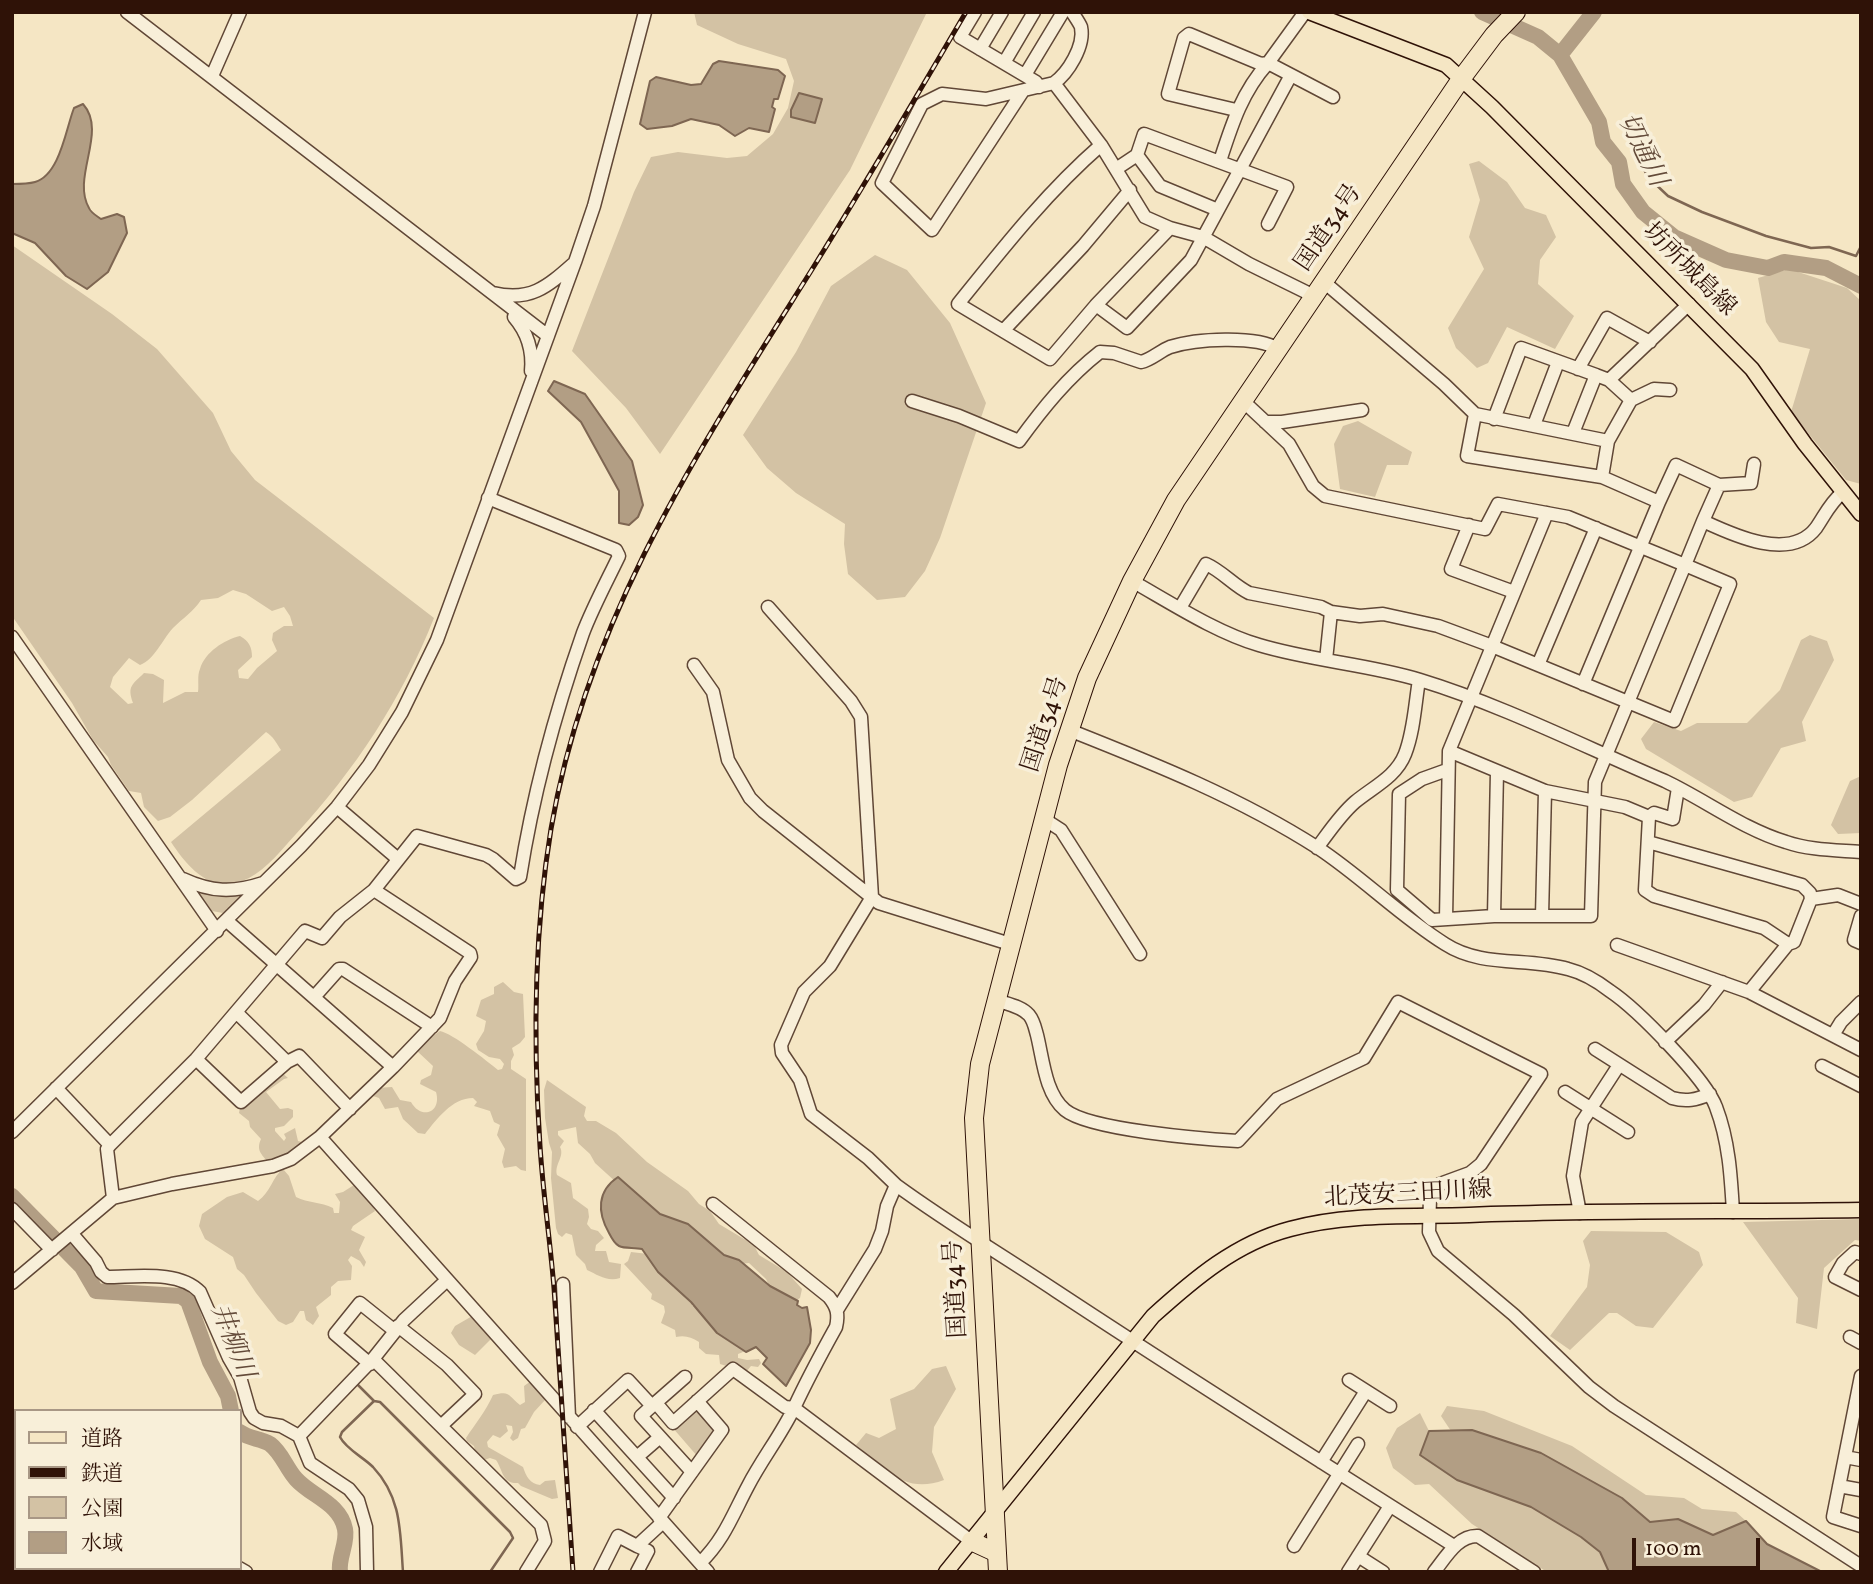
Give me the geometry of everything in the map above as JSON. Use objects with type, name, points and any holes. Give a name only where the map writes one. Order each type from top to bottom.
[{"type":"highway","name":"国道34号","points":[[998,1572],[974,1118],[980,1063],[1069,730],[1087,678],[1132,581],[1176,500],[1461,79],[1514,13]]},
{"type":"highway","points":[[971,1541],[997,1553]]},
{"type":"main road","name":"坊所城島線","points":[[1307,12],[1446,65],[1492,107],[1752,369],[1842,493],[1861,514]]},
{"type":"main road","name":"北茂安三田川線","points":[[946,1572],[1153,1316],[1222,1259],[1256,1240],[1289,1229],[1338,1219],[1861,1210]]},
{"type":"street","points":[[127,12],[548,336]]},
{"type":"street","points":[[212,76],[240,12]]},
{"type":"street","points":[[12,1132],[217,931],[337,807],[369,765],[402,712],[437,640],[575,262],[594,206],[645,12]]},
{"type":"street","points":[[975,12],[960,37],[1037,82],[1040,87]]},
{"type":"street","points":[[980,49],[1002,12]]},
{"type":"street","points":[[1004,63],[1034,12]]},
{"type":"street","points":[[1025,75],[1063,12]]},
{"type":"street","points":[[1023,91],[932,230],[882,183],[922,104],[942,94],[986,99],[1059,80],[1079,48],[1081,29],[1072,12]]},
{"type":"street","points":[[1220,161],[1236,110],[1251,82],[1307,12]]},
{"type":"street","points":[[1236,110],[1168,94],[1184,38],[1189,34],[1261,64],[1268,63],[1333,97]]},
{"type":"street","points":[[1096,305],[1127,328],[1191,260],[1291,75]]},
{"type":"street","points":[[1054,83],[1101,145],[1145,217],[1170,228],[1203,237],[1248,264],[1319,289],[1444,384],[1475,414],[1608,441]]},
{"type":"street","points":[[1116,169],[1137,155],[1144,134],[1220,161],[1287,187],[1268,224]]},
{"type":"street","points":[[1101,145],[1065,177],[958,304],[1050,359],[1096,305],[1170,228]]},
{"type":"street","points":[[1137,155],[1160,186],[1218,210]]},
{"type":"street","points":[[1003,331],[1083,246],[1130,190]]},
{"type":"street","points":[[489,292],[508,296],[526,295],[545,288],[575,262]]},
{"type":"street","points":[[500,301],[522,326],[529,344],[532,363],[530,382]]},
{"type":"street","points":[[1609,380],[1689,304]]},
{"type":"street","points":[[1578,369],[1607,318],[1650,342]]},
{"type":"street","points":[[912,401],[1019,441],[1043,407],[1100,352],[1145,362],[1158,352],[1190,342],[1247,341],[1272,345],[1279,349]]},
{"type":"street","points":[[1494,419],[1521,348],[1609,380],[1630,400]]},
{"type":"street","points":[[1534,425],[1558,362]]},
{"type":"street","points":[[1573,433],[1596,376]]},
{"type":"street","points":[[1602,477],[1608,441],[1630,400],[1654,389],[1670,390]]},
{"type":"street","points":[[1180,608],[1206,564],[1217,568],[1235,585],[1249,593],[1321,607],[1331,612],[1360,616],[1383,614],[1404,618],[1465,635],[1674,721],[1730,584],[1568,517],[1498,504],[1485,529],[1325,496],[1313,486],[1289,444],[1243,401]]},
{"type":"street","points":[[1265,422],[1362,410]]},
{"type":"street","points":[[1475,414],[1467,456],[1602,477],[1659,502]]},
{"type":"street","points":[[1583,684],[1676,465],[1719,485],[1751,483],[1754,464]]},
{"type":"street","points":[[1447,770],[1422,779],[1399,794],[1397,890],[1432,920],[1494,916],[1591,916],[1595,782],[1719,485]]},
{"type":"street","points":[[1703,522],[1754,542],[1786,543],[1805,537],[1816,528],[1832,502],[1842,493]]},
{"type":"street","points":[[113,1198],[107,1149],[110,1145],[196,1059],[305,931],[322,939],[340,917],[374,890],[417,836],[486,855],[518,880],[530,816],[558,710],[584,631],[619,556],[616,550],[488,498]]},
{"type":"street","points":[[1446,919],[1448,751],[1547,513]]},
{"type":"street","points":[[1469,526],[1451,569],[1514,592]]},
{"type":"street","points":[[1538,665],[1596,528]]},
{"type":"street","points":[[1132,581],[1180,608],[1256,644],[1419,680],[1471,698],[1678,788],[1742,823],[1785,842],[1861,852]]},
{"type":"street","points":[[768,607],[851,701],[861,717],[872,897],[830,967],[804,992],[780,1045],[782,1053],[800,1080],[811,1114],[942,1219],[979,1240],[1454,1546]]},
{"type":"street","points":[[1326,660],[1331,612]]},
{"type":"street","points":[[12,637],[217,931]]},
{"type":"street","points":[[694,665],[713,692],[728,760],[750,798],[872,897],[887,906],[1010,944]]},
{"type":"street","points":[[1317,848],[1338,819],[1354,803],[1395,771],[1409,740],[1419,680]]},
{"type":"street","points":[[1069,730],[1190,778],[1317,848],[1447,946],[1475,957],[1555,965],[1590,977],[1613,992],[1665,1042],[1710,1094],[1726,1137],[1733,1212]]},
{"type":"street","points":[[1448,751],[1545,791],[1625,807],[1648,817]]},
{"type":"street","points":[[1494,916],[1497,772]]},
{"type":"street","points":[[1648,817],[1654,813],[1673,819],[1678,788]]},
{"type":"street","points":[[1542,916],[1545,791]]},
{"type":"street","points":[[337,807],[398,859]]},
{"type":"street","points":[[1648,817],[1645,890],[1764,928],[1788,944]]},
{"type":"street","points":[[1044,819],[1061,830],[1140,954]]},
{"type":"street","points":[[1647,842],[1802,885],[1810,893],[1811,899],[1794,942],[1788,944],[1749,992]]},
{"type":"street","points":[[182,878],[202,888],[220,891],[236,890],[264,882]]},
{"type":"street","points":[[12,1283],[113,1198],[272,1166],[291,1159],[350,1109],[432,1027],[440,1018],[455,981],[471,957],[470,953],[374,890]]},
{"type":"street","points":[[1811,899],[1838,895],[1861,904]]},
{"type":"street","points":[[1861,916],[1854,940],[1861,943]]},
{"type":"street","points":[[227,920],[393,1067]]},
{"type":"street","points":[[1616,945],[1749,992],[1861,1050]]},
{"type":"street","points":[[315,996],[339,969],[343,969],[432,1027]]},
{"type":"street","points":[[1665,1042],[1704,1005],[1723,982]]},
{"type":"street","points":[[996,1000],[1023,1010],[1034,1021],[1051,1090],[1056,1101],[1072,1115],[1136,1130],[1200,1139],[1238,1141],[1276,1099],[1364,1058],[1398,1002],[1541,1074],[1482,1164],[1470,1173],[1440,1184],[1433,1191],[1430,1198],[1429,1232],[1438,1251],[1514,1315],[1589,1387],[1614,1406],[1861,1566]]},
{"type":"street","points":[[1833,1035],[1841,1022],[1861,1002]]},
{"type":"street","points":[[236,1012],[287,1062]]},
{"type":"street","points":[[1595,1049],[1672,1098],[1683,1101],[1697,1100],[1710,1094]]},
{"type":"street","points":[[196,1059],[241,1102],[287,1062],[299,1056],[350,1109]]},
{"type":"street","points":[[1580,1213],[1573,1176],[1582,1122],[1619,1065]]},
{"type":"street","points":[[1822,1066],[1861,1086]]},
{"type":"street","points":[[56,1088],[110,1145]]},
{"type":"street","points":[[1565,1091],[1628,1132]]},
{"type":"street","points":[[320,1137],[704,1567],[794,1408],[836,1327],[837,1310],[875,1249],[887,1206],[897,1185]]},
{"type":"street","points":[[713,1204],[829,1297],[837,1310]]},
{"type":"street","points":[[12,1209],[52,1250]]},
{"type":"street","points":[[69,1236],[96,1262],[107,1277],[174,1278],[192,1284],[200,1292],[240,1377],[254,1418],[263,1423],[281,1426],[299,1436],[310,1462],[349,1489],[358,1500],[366,1527],[367,1572]]},
{"type":"street","points":[[1861,1254],[1855,1252],[1849,1257],[1835,1277],[1861,1290]]},
{"type":"street","points":[[299,1436],[371,1362],[397,1329],[447,1280]]},
{"type":"street","points":[[563,1284],[573,1422]]},
{"type":"street","points":[[442,1425],[475,1394],[447,1365],[360,1303],[335,1334],[442,1425],[541,1525],[545,1541],[526,1572]]},
{"type":"street","points":[[573,1422],[594,1410],[628,1380],[673,1423],[733,1369],[785,1407],[794,1408],[971,1541]]},
{"type":"street","points":[[1861,1376],[1856,1429],[1845,1457],[1833,1517],[1861,1526]]},
{"type":"street","points":[[685,1377],[641,1416],[692,1472]]},
{"type":"street","points":[[1349,1380],[1390,1406]]},
{"type":"street","points":[[1321,1462],[1366,1391]]},
{"type":"street","points":[[637,1546],[661,1520],[722,1430],[697,1401]]},
{"type":"street","points":[[594,1410],[674,1498]]},
{"type":"street","points":[[637,1457],[660,1437]]},
{"type":"street","points":[[1294,1546],[1358,1444]]},
{"type":"street","points":[[1845,1457],[1861,1460]]},
{"type":"street","points":[[1839,1486],[1861,1490]]},
{"type":"street","points":[[1348,1572],[1390,1506]]},
{"type":"street","points":[[600,1572],[618,1536],[648,1551],[637,1572]]},
{"type":"street","points":[[1434,1572],[1454,1546],[1469,1536],[1478,1536],[1534,1572]]},
{"type":"street","points":[[1358,1556],[1383,1572]]},
{"type":"green space","points":[[694,12],[927,12],[850,170],[660,454],[626,408],[572,351],[634,192],[651,157],[678,152],[727,158],[747,156],[773,134],[788,108],[794,81],[786,59],[738,44],[697,25]]},
{"type":"green space","points":[[1479,161],[1507,182],[1525,208],[1546,215],[1556,237],[1540,260],[1538,284],[1574,316],[1555,349],[1507,327],[1488,363],[1477,368],[1456,348],[1448,328],[1484,269],[1469,237],[1480,200],[1469,164]]},
{"type":"green space","points":[[12,245],[112,314],[157,349],[213,413],[231,451],[255,480],[434,618],[392,705],[338,785],[262,869],[249,878],[224,884],[213,882],[194,870],[171,842],[281,750],[273,738],[266,732],[192,800],[170,817],[158,821],[144,807],[141,793],[129,791],[12,616]],"holes":[[[233,590],[246,594],[272,611],[284,607],[293,626],[284,626],[273,633],[272,640],[277,651],[248,679],[239,678],[238,670],[252,657],[249,645],[240,636],[228,640],[206,657],[199,671],[198,692],[185,692],[163,703],[164,680],[144,673],[132,686],[130,693],[133,703],[128,704],[110,687],[113,677],[129,658],[140,665],[145,662],[201,600],[218,598]]]},
{"type":"green space","points":[[875,255],[907,270],[950,323],[986,403],[940,538],[925,571],[905,597],[877,600],[848,574],[844,544],[845,524],[796,493],[767,468],[743,435],[796,352],[831,286]]},
{"type":"green space","points":[[1789,269],[1847,288],[1861,301],[1861,484],[1846,480],[1791,412],[1810,349],[1779,342],[1766,322],[1758,278]]},
{"type":"green space","points":[[1358,421],[1412,452],[1408,465],[1387,465],[1375,497],[1340,489],[1334,444],[1343,426]]},
{"type":"green space","points":[[1810,635],[1827,641],[1834,660],[1802,722],[1806,741],[1781,748],[1752,797],[1734,802],[1646,749],[1641,739],[1654,722],[1681,731],[1697,723],[1747,723],[1780,690],[1801,640]]},
{"type":"green space","points":[[1861,776],[1861,833],[1838,834],[1831,825],[1850,781]]},
{"type":"green space","points":[[196,890],[246,893],[223,913],[212,911]]},
{"type":"green space","points":[[503,982],[514,992],[523,994],[525,1037],[512,1048],[514,1055],[511,1069],[526,1079],[526,1171],[516,1166],[504,1168],[502,1162],[505,1149],[497,1135],[500,1125],[494,1122],[490,1111],[474,1106],[477,1102],[473,1098],[452,1105],[425,1134],[418,1133],[403,1119],[398,1107],[385,1109],[379,1098],[373,1096],[377,1088],[392,1087],[400,1100],[411,1102],[420,1111],[430,1112],[436,1105],[436,1092],[420,1084],[421,1080],[431,1075],[433,1066],[417,1051],[418,1046],[440,1031],[461,1042],[498,1070],[502,1069],[504,1064],[500,1059],[489,1057],[478,1050],[476,1044],[484,1031],[486,1021],[476,1016],[481,1000],[494,994],[494,987]]},
{"type":"green space","points":[[281,1072],[288,1078],[266,1092],[280,1109],[293,1110],[293,1117],[284,1126],[275,1128],[275,1131],[284,1141],[284,1134],[295,1128],[298,1141],[302,1142],[291,1152],[269,1163],[259,1149],[261,1139],[250,1127],[249,1121],[239,1113],[240,1107]]},
{"type":"green space","points":[[547,1080],[586,1107],[584,1116],[587,1121],[596,1121],[616,1133],[647,1162],[688,1191],[699,1204],[710,1211],[719,1224],[752,1241],[759,1255],[787,1272],[802,1289],[800,1298],[794,1302],[771,1289],[766,1279],[749,1263],[739,1264],[684,1232],[617,1183],[578,1143],[576,1127],[558,1131],[564,1141],[560,1147],[557,1175],[571,1183],[573,1198],[588,1209],[587,1224],[604,1238],[596,1245],[595,1251],[606,1251],[609,1262],[621,1264],[620,1278],[615,1279],[587,1270],[576,1255],[572,1235],[566,1233],[562,1237],[556,1228],[551,1178],[552,1152],[545,1118],[544,1090]]},
{"type":"green space","points":[[283,1169],[289,1176],[296,1197],[328,1206],[333,1208],[334,1213],[339,1213],[340,1202],[335,1194],[354,1185],[369,1199],[375,1211],[351,1230],[365,1237],[359,1250],[366,1262],[364,1267],[351,1256],[348,1260],[352,1266],[351,1280],[338,1281],[331,1287],[331,1295],[316,1307],[319,1316],[313,1325],[306,1320],[304,1311],[300,1311],[293,1322],[286,1325],[278,1321],[237,1269],[233,1257],[205,1239],[199,1226],[202,1214],[227,1197],[243,1192],[258,1201]]},
{"type":"green space","points":[[1861,1219],[1861,1241],[1855,1240],[1824,1268],[1817,1329],[1796,1323],[1798,1298],[1743,1222]]},
{"type":"green space","points":[[1591,1231],[1666,1232],[1699,1252],[1703,1265],[1653,1328],[1636,1326],[1617,1313],[1609,1313],[1570,1350],[1550,1336],[1587,1287],[1590,1265],[1583,1241]]},
{"type":"green space","points":[[631,1252],[648,1254],[674,1281],[674,1288],[679,1284],[692,1301],[692,1306],[697,1305],[748,1350],[738,1354],[738,1358],[759,1359],[761,1363],[758,1367],[751,1366],[746,1372],[720,1364],[719,1355],[706,1354],[699,1348],[699,1342],[688,1337],[676,1337],[675,1330],[661,1323],[664,1306],[651,1299],[652,1294],[624,1264]]},
{"type":"green space","points":[[474,1315],[492,1338],[475,1355],[459,1345],[451,1333],[455,1326]]},
{"type":"green space","points":[[946,1366],[956,1389],[934,1427],[932,1452],[944,1480],[930,1484],[906,1482],[886,1470],[856,1445],[866,1433],[879,1438],[896,1429],[890,1399],[914,1389],[932,1369]]},
{"type":"green space","points":[[531,1381],[545,1400],[525,1428],[521,1429],[518,1438],[513,1441],[510,1438],[512,1426],[506,1425],[508,1431],[500,1438],[493,1435],[487,1442],[488,1447],[523,1467],[534,1483],[540,1485],[545,1481],[555,1480],[558,1498],[552,1499],[509,1481],[496,1460],[490,1458],[481,1461],[476,1456],[474,1446],[466,1438],[493,1395],[506,1394],[520,1405],[525,1402],[524,1386]]},
{"type":"green space","points":[[695,1406],[718,1430],[698,1457],[672,1427]]},
{"type":"green space","points":[[1447,1406],[1484,1411],[1572,1446],[1646,1495],[1684,1498],[1702,1509],[1736,1512],[1746,1521],[1713,1535],[1678,1519],[1650,1522],[1622,1498],[1472,1430],[1451,1431],[1441,1416]]},
{"type":"green space","points":[[1420,1413],[1429,1431],[1420,1455],[1457,1480],[1531,1507],[1581,1537],[1601,1552],[1609,1572],[1547,1572],[1472,1524],[1429,1484],[1415,1485],[1393,1468],[1386,1448],[1397,1428]]},
{"type":"water","points":[[719,61],[778,70],[785,76],[778,99],[774,99],[772,107],[775,109],[769,132],[749,128],[735,136],[719,125],[691,119],[672,126],[647,129],[640,124],[650,81],[656,77],[691,85],[701,84],[713,64]]},
{"type":"water","points":[[799,93],[822,99],[815,123],[791,117],[791,110]]},
{"type":"water","points":[[83,104],[90,115],[92,128],[84,183],[85,196],[90,210],[101,219],[117,214],[124,217],[127,233],[108,272],[87,289],[66,276],[35,243],[12,233],[12,184],[26,184],[44,178],[61,150],[74,108]]},
{"type":"water","points":[[554,381],[585,394],[632,461],[643,505],[638,517],[629,525],[619,523],[619,491],[581,422],[548,391]]},
{"type":"water","points":[[618,1177],[660,1214],[688,1224],[724,1255],[739,1260],[770,1286],[798,1301],[797,1305],[807,1307],[810,1343],[786,1386],[763,1364],[767,1358],[756,1347],[746,1352],[717,1333],[691,1302],[658,1272],[642,1249],[621,1247],[615,1242],[602,1217],[601,1202],[606,1189]]},
{"type":"water","points":[[1472,1430],[1541,1453],[1622,1498],[1650,1522],[1678,1519],[1713,1535],[1746,1521],[1767,1544],[1822,1572],[1609,1572],[1600,1552],[1581,1537],[1531,1507],[1457,1480],[1420,1455],[1429,1431]]},
{"type":"waterway","name":"切通川","points":[[1482,12],[1538,37],[1560,55],[1599,122],[1603,142],[1619,162],[1623,184],[1643,212],[1674,237],[1726,260],[1768,268],[1784,262],[1826,268],[1861,286]]},
{"type":"waterway","points":[[1560,55],[1594,12]]},
{"type":"waterway","points":[[1637,158],[1649,178],[1668,196],[1702,212],[1766,236],[1811,248],[1829,247],[1856,256],[1861,246]]},
{"type":"waterway","name":"井柳川","points":[[12,1196],[82,1267],[96,1291],[181,1296],[188,1301],[210,1362],[228,1396],[231,1409]]},
{"type":"waterway","points":[[358,1385],[374,1401],[340,1437],[350,1449],[373,1467],[390,1491],[398,1516],[403,1572]]},
{"type":"waterway","points":[[374,1401],[380,1402],[510,1532],[513,1538],[490,1572]]},
{"type":"waterway","name":"井柳川","points":[[242,1433],[270,1444],[296,1479],[331,1506],[342,1520],[346,1534],[340,1572]]},
{"type":"waterway","points":[[12,1562],[14,1569]]},
{"type":"railway","points":[[573,1572],[536,1067],[536,987],[541,907],[551,829],[568,751],[591,677],[620,606],[689,469],[966,12]]}]
